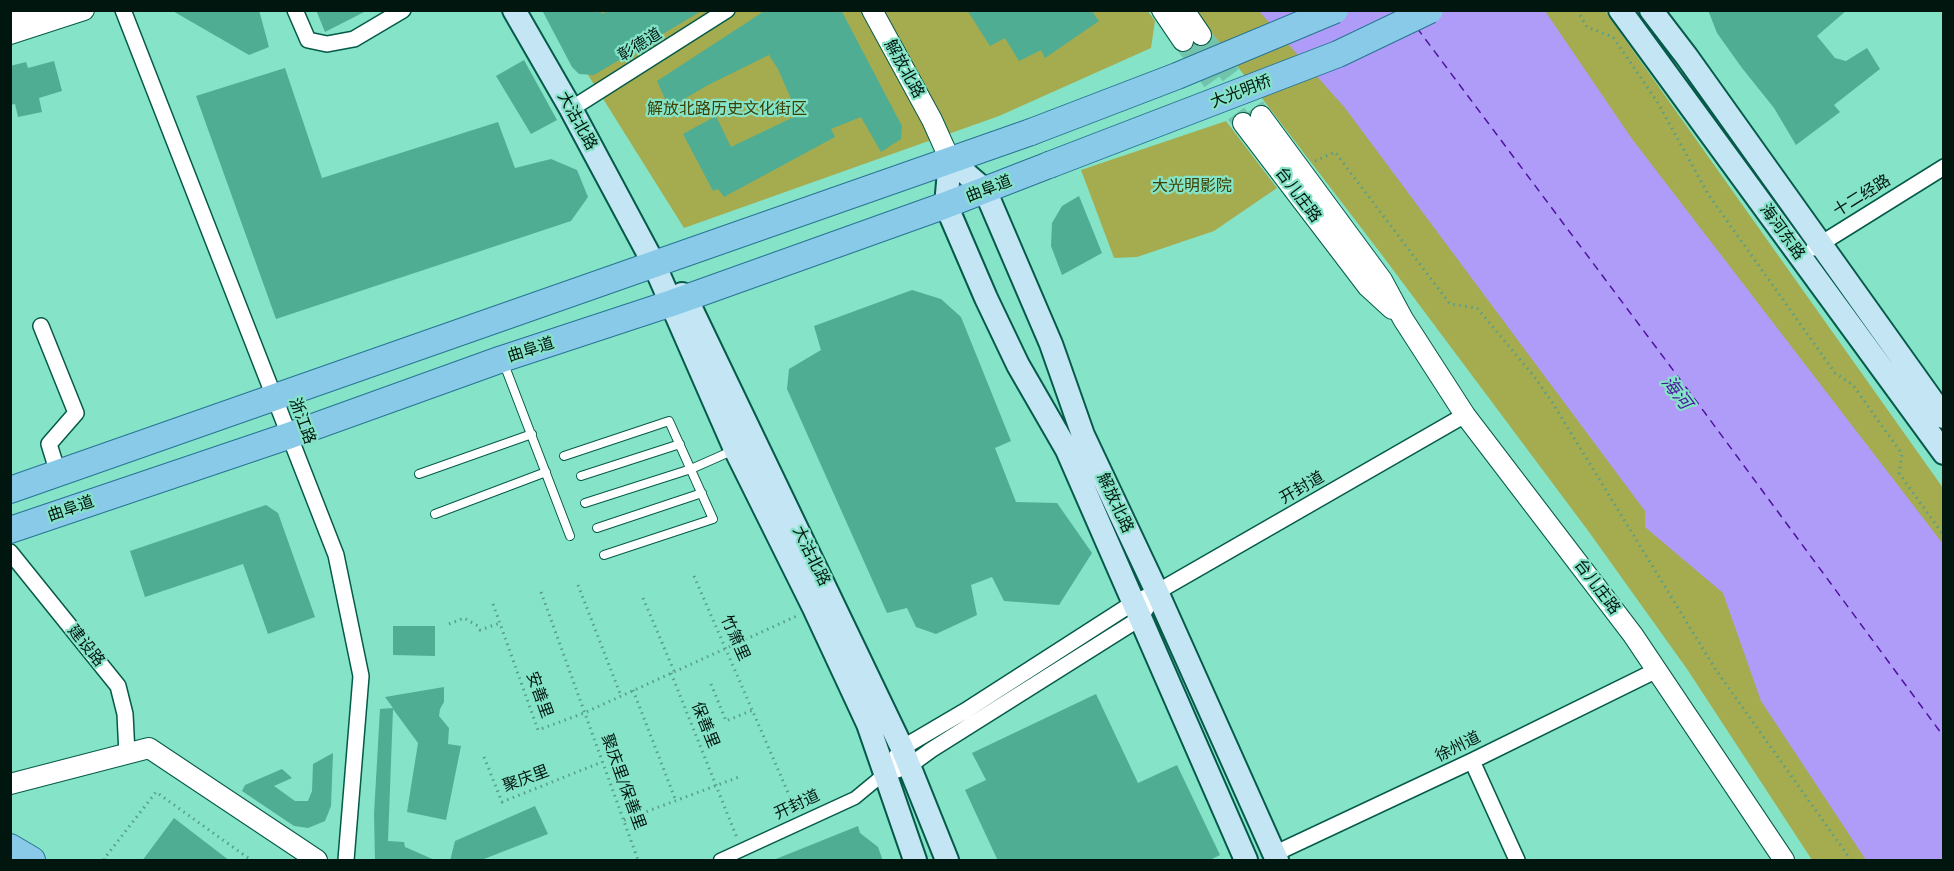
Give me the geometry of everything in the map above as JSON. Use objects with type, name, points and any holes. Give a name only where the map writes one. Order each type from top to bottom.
[{"type":"main road","name":"大沽北路","points":[[514,10],[571,109],[654,264],[679,301],[906,757],[947,861]]},
{"type":"main road","points":[[10,490],[1031,132],[1231,54],[1335,10]]},
{"type":"main road","name":"大光明桥","points":[[1049,165],[1338,54],[1430,10]]},
{"type":"main road","name":"海河东路","points":[[1620,10],[1944,453]]},
{"type":"main road","name":"海河东路","points":[[1651,10],[1944,417]]},
{"type":"main road","name":"解放北路","points":[[950,160],[985,190],[1052,344],[1083,435],[1157,592],[1270,858]]},
{"type":"main road","name":"解放北路","points":[[950,160],[946,205],[1018,365],[1066,450],[1246,861]]},
{"type":"main road","name":"曲阜道","points":[[10,530],[288,436],[502,359],[679,301],[946,205],[1049,165]]},
{"type":"main road","name":"大沽北路","points":[[679,301],[735,449],[814,608],[868,724],[915,861]]},
{"type":"main road","points":[[10,847],[33,861]]},
{"type":"street","points":[[10,19],[37,10]]},
{"type":"street","points":[[10,34],[84,10]]},
{"type":"street","name":"浙江路","points":[[123,10],[336,555],[361,675],[346,861]]},
{"type":"street","points":[[295,10],[308,40],[327,44],[354,39],[403,10]]},
{"type":"street","name":"彰德道","points":[[571,109],[727,10]]},
{"type":"street","name":"解放北路","points":[[872,10],[932,120],[950,160]]},
{"type":"street","points":[[1162,10],[1192,38],[1184,10]]},
{"type":"street","name":"台儿庄路","points":[[1252,120],[1368,287],[1403,319],[1465,415],[1633,635],[1784,861]]},
{"type":"street","name":"十二经路","points":[[1800,256],[1944,167]]},
{"type":"street","points":[[41,326],[76,413],[49,444],[58,473]]},
{"type":"street","name":"开封道","points":[[720,861],[855,798],[906,757],[931,750],[1136,611],[1157,592],[1465,415]]},
{"type":"street","name":"建设路","points":[[10,552],[118,686],[125,714],[127,754]]},
{"type":"street","name":"徐州道","points":[[1270,858],[1657,670]]},
{"type":"street","points":[[10,784],[149,748],[317,861]]},
{"type":"street","points":[[1472,761],[1517,861]]},
{"type":"lane","points":[[502,359],[570,536]]},
{"type":"lane","points":[[564,456],[669,421],[713,519],[604,555]]},
{"type":"lane","points":[[419,474],[532,434]]},
{"type":"lane","points":[[581,476],[680,444]]},
{"type":"lane","points":[[585,504],[691,469],[735,449]]},
{"type":"lane","points":[[435,514],[546,472]]},
{"type":"lane","points":[[597,528],[702,494]]},
{"type":"path","points":[[1576,10],[1587,27],[1613,37],[1658,103],[1708,194],[1835,374],[1853,385],[1902,454],[1899,473],[1944,536]]},
{"type":"path","points":[[1309,154],[1315,162],[1335,152],[1450,304],[1477,308],[1533,375],[1552,402],[1716,670],[1851,861]]},
{"type":"path","name":"竹箫里","points":[[694,576],[801,823]]},
{"type":"path","points":[[578,585],[621,696]]},
{"type":"path","points":[[542,592],[584,713]]},
{"type":"path","points":[[643,598],[673,672]]},
{"type":"path","name":"安善里","points":[[493,604],[538,730],[584,713],[814,608]]},
{"type":"path","points":[[449,624],[464,618],[478,626],[480,630],[500,622]]},
{"type":"path","name":"保善里","points":[[673,672],[742,850]]},
{"type":"path","points":[[711,684],[726,721],[753,710]]},
{"type":"path","points":[[633,690],[676,801]]},
{"type":"path","name":"聚庆里/保善里","points":[[584,713],[638,861]]},
{"type":"path","name":"聚庆里","points":[[484,757],[502,802],[602,762]]},
{"type":"path","points":[[624,820],[739,777]]},
{"type":"path","points":[[105,861],[104,859],[156,792],[251,861]]},
{"type":"green space","name":"解放北路历史文化街区","points":[[1147,10],[1155,21],[1151,48],[999,116],[684,228],[548,11]]},
{"type":"green space","points":[[1195,11],[1605,11],[1943,488],[1943,860],[1812,860],[1687,669],[1589,532],[1382,255]]},
{"type":"green space","name":"大光明影院","points":[[1226,121],[1277,188],[1214,231],[1137,257],[1114,258],[1081,170]]},
{"type":"water","name":"海河","points":[[1259,11],[1545,11],[1632,139],[1943,544],[1943,860],[1866,860],[1761,701],[1723,593],[1645,527],[1645,511],[1345,108]]},
{"type":"building","points":[[171,10],[259,10],[269,47],[249,55]]},
{"type":"building","points":[[316,10],[368,10],[325,32]]},
{"type":"building","points":[[542,10],[600,10],[602,14],[610,10],[703,10],[594,75],[579,74],[572,67]]},
{"type":"building","points":[[766,10],[841,10],[902,126],[901,139],[881,152],[861,117],[831,129],[835,137],[724,197],[718,189],[713,191],[683,134],[716,116],[731,147],[798,115],[778,69],[769,55],[708,85],[669,108],[657,81]]},
{"type":"building","points":[[967,10],[1091,10],[1099,21],[1045,58],[1041,50],[1019,61],[1005,38],[990,46]]},
{"type":"building","points":[[1708,10],[1847,10],[1817,36],[1835,58],[1846,61],[1867,48],[1880,69],[1834,105],[1840,112],[1796,145],[1774,108],[1717,33]]},
{"type":"building","points":[[524,60],[557,120],[531,134],[496,76]]},
{"type":"building","points":[[54,61],[62,91],[39,98],[42,112],[18,117],[15,104],[10,105],[10,66],[26,62],[28,68]]},
{"type":"building","points":[[285,68],[322,178],[498,122],[515,168],[551,159],[577,170],[588,197],[571,221],[276,319],[196,96]]},
{"type":"building","points":[[1079,196],[1102,253],[1062,275],[1051,246],[1052,223],[1062,206]]},
{"type":"building","points":[[912,290],[941,299],[961,317],[1011,441],[995,448],[1016,502],[1057,503],[1092,553],[1059,605],[1004,601],[992,577],[971,585],[977,615],[936,634],[916,627],[907,608],[887,613],[787,389],[789,369],[821,350],[814,326]]},
{"type":"building","points":[[266,505],[278,513],[315,617],[268,634],[243,564],[145,597],[130,551]]},
{"type":"building","points":[[393,626],[435,626],[435,656],[393,655]]},
{"type":"building","points":[[444,687],[444,702],[439,716],[449,728],[448,744],[461,746],[446,820],[407,812],[418,743],[393,709],[388,841],[404,842],[405,847],[437,861],[375,861],[374,814],[380,709],[393,708],[385,697]]},
{"type":"building","points":[[1096,694],[1138,783],[1177,765],[1220,855],[1208,861],[998,861],[965,790],[986,780],[972,753]]},
{"type":"building","points":[[333,753],[331,806],[325,821],[308,828],[294,826],[242,791],[245,785],[282,769],[292,778],[274,786],[295,801],[308,801],[312,791],[313,764]]},
{"type":"building","points":[[535,806],[548,834],[484,859],[484,861],[450,861],[455,841]]},
{"type":"building","points":[[174,818],[230,861],[142,861]]},
{"type":"building","points":[[858,826],[860,833],[878,847],[883,861],[771,861]]},
{"type":"ferry route","points":[[1417,28],[1944,737]]},
{"type":"tunnel","points":[[1201,35],[1261,116]]},
{"type":"tunnel","points":[[1183,41],[1243,123]]}]
